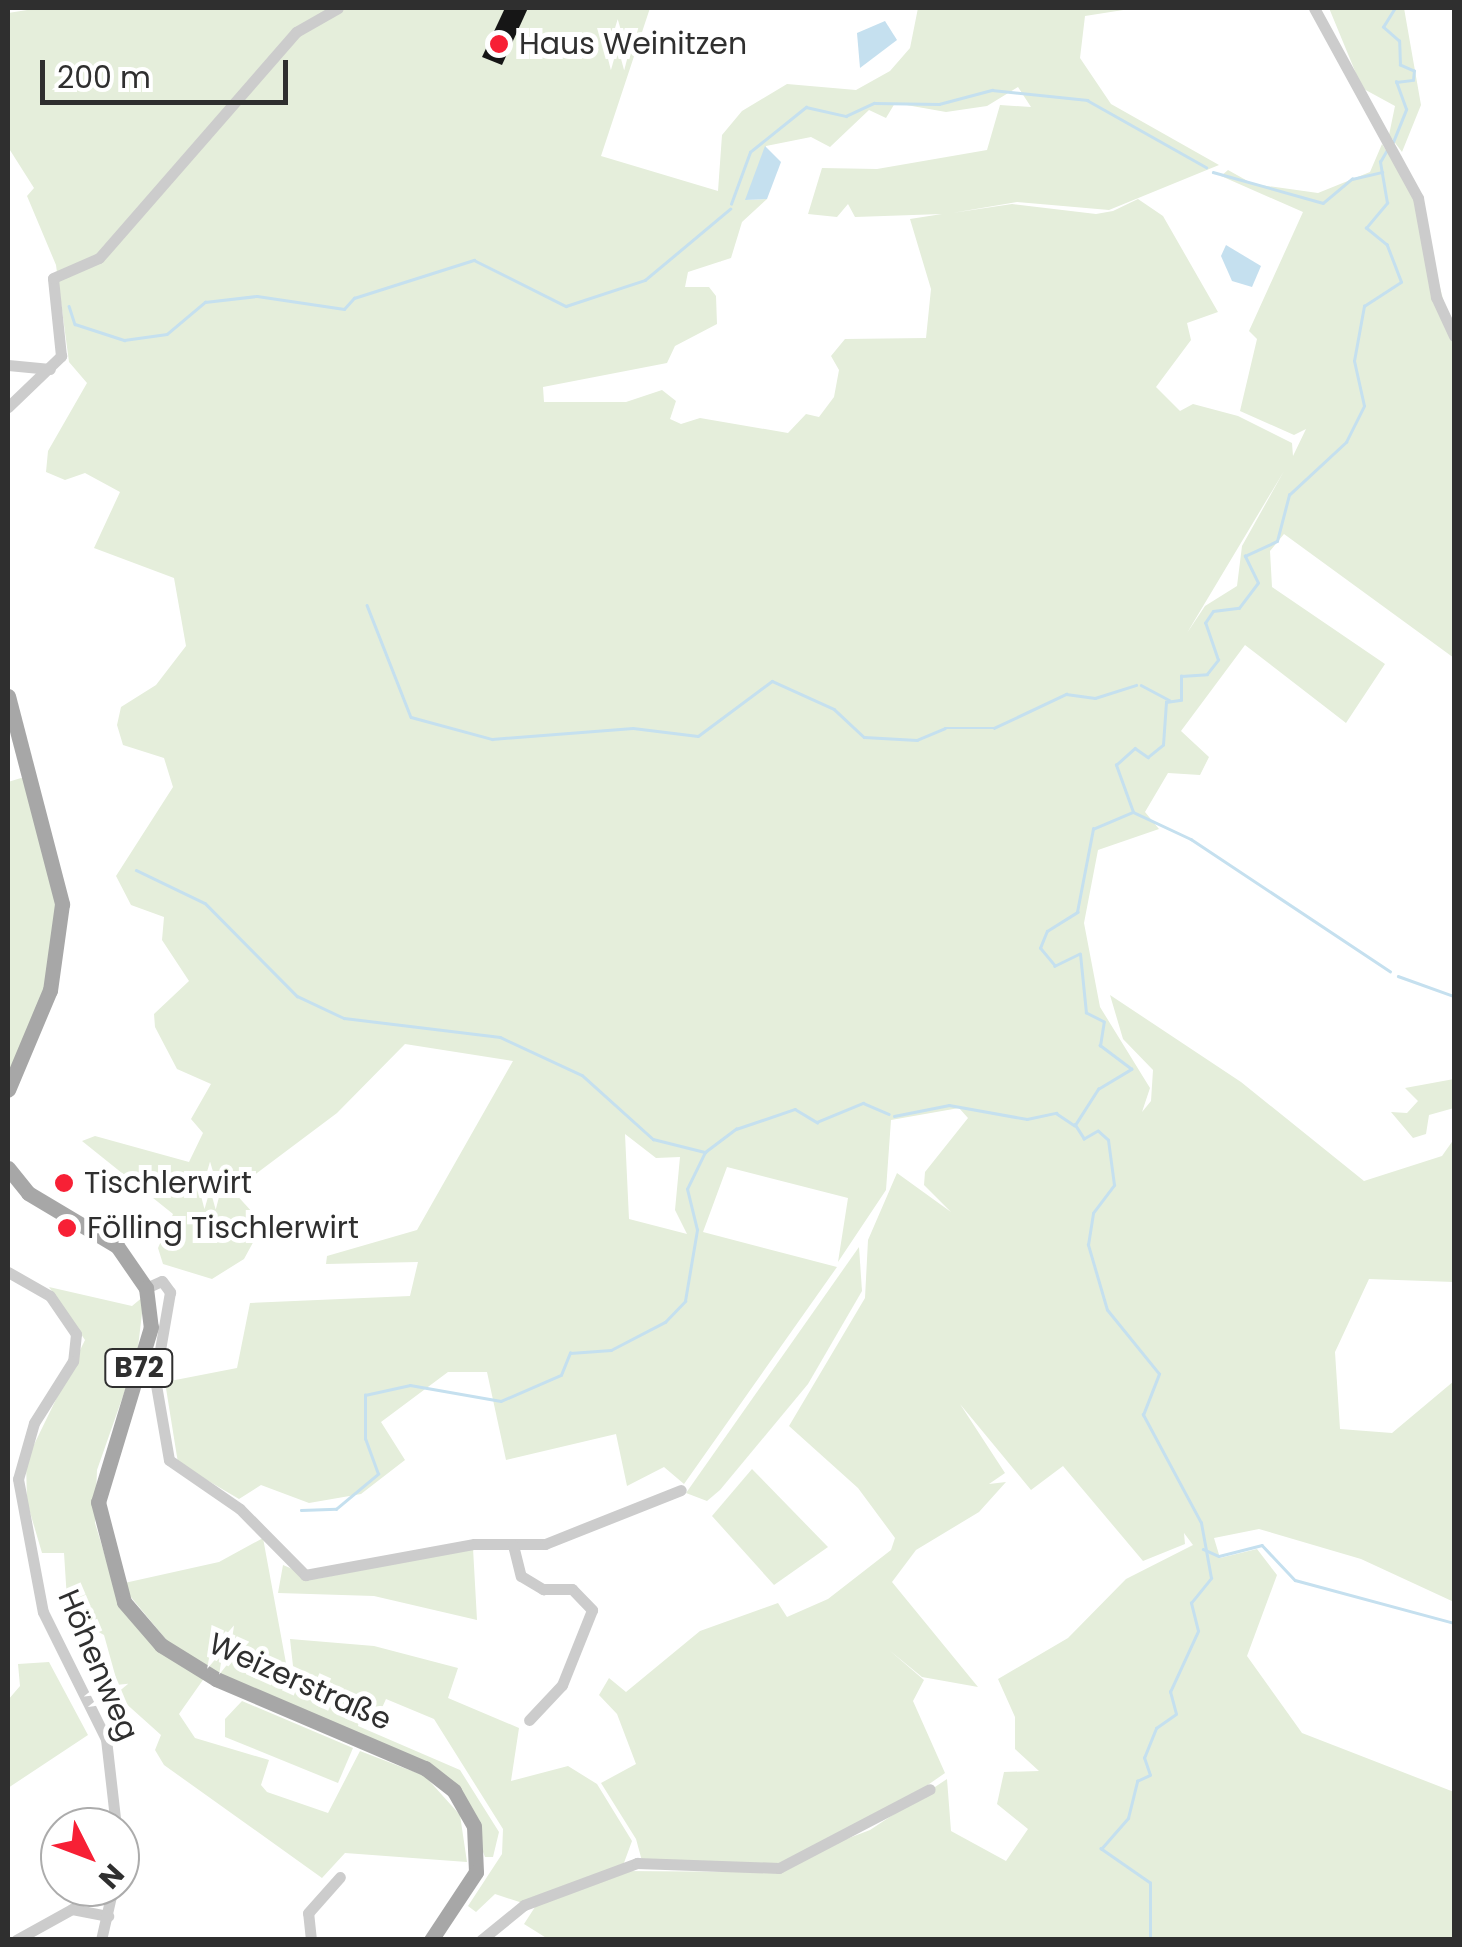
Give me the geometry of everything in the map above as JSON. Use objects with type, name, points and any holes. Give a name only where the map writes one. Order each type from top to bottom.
[{"type":"main road","points":[[8,1090],[50,990],[62,904],[10,702]]},
{"type":"main road","points":[[8,1168],[28,1193],[117,1246],[146,1288]]},
{"type":"main road","name":"Weizerstraße","points":[[146,1288],[151,1327],[98,1502],[116,1586],[146,1630],[190,1664],[424,1768],[461,1798],[477,1838],[476,1872],[431,1940]]},
{"type":"street","points":[[8,407],[50,369],[62,345],[53,278],[99,258],[296,32],[338,8]]},
{"type":"street","points":[[1314,8],[1422,208],[1436,297],[1454,336]]},
{"type":"street","points":[[8,366],[50,369]]},
{"type":"street","name":"Höhenweg","points":[[8,1272],[50,1296],[76,1334],[74,1361],[34,1422],[18,1480],[43,1612],[108,1746],[114,1807]]},
{"type":"street","points":[[146,1288],[162,1281],[170,1292],[155,1379],[169,1460],[240,1508],[296,1570],[316,1576],[512,1545],[545,1544],[681,1490]]},
{"type":"street","points":[[512,1545],[522,1576],[543,1589],[572,1589],[592,1610],[562,1685],[529,1720]]},
{"type":"street","points":[[480,1940],[524,1904],[638,1863],[779,1868],[930,1789]]},
{"type":"street","points":[[311,1940],[308,1913],[340,1877]]},
{"type":"street","points":[[101,1940],[110,1907]]},
{"type":"street","points":[[16,1940],[72,1909],[108,1916]]},
{"type":"green space","points":[[40,8],[650,8],[601,156],[718,191],[722,135],[742,111],[787,84],[856,90],[890,71],[910,48],[918,8],[1136,8],[1085,16],[1080,58],[1111,104],[1219,165],[1109,210],[1017,202],[952,213],[1012,204],[1096,214],[1113,211],[1138,199],[1163,216],[1218,312],[1187,323],[1191,340],[1156,387],[1180,411],[1193,404],[1238,416],[1292,443],[1293,456],[1306,429],[1294,435],[1240,411],[1257,339],[1249,331],[1303,212],[1221,176],[1228,170],[1253,184],[1318,193],[1370,172],[1382,144],[1417,199],[1454,341],[1454,658],[1284,534],[1270,551],[1272,587],[1385,664],[1346,723],[1245,645],[1181,731],[1209,757],[1200,775],[1168,773],[1145,812],[1159,829],[1098,850],[1084,923],[1100,1007],[1150,1088],[1142,1112],[1151,1101],[1153,1070],[1123,1039],[1110,995],[1241,1082],[1364,1181],[1442,1156],[1454,1139],[1454,1282],[1369,1279],[1335,1352],[1340,1429],[1392,1433],[1454,1381],[1454,1602],[1361,1559],[1259,1529],[1214,1538],[1220,1558],[1257,1549],[1277,1575],[1247,1656],[1302,1733],[1454,1792],[1454,1939],[548,1939],[524,1924],[535,1907],[495,1894],[476,1912],[468,1906],[502,1854],[503,1829],[434,1719],[386,1699],[381,1710],[358,1707],[294,1675],[290,1639],[374,1646],[458,1668],[448,1698],[519,1728],[511,1781],[568,1766],[597,1784],[632,1841],[621,1871],[760,1872],[870,1830],[947,1779],[951,1831],[1006,1861],[1028,1829],[997,1804],[1004,1772],[1039,1771],[1015,1749],[1015,1717],[998,1679],[1068,1638],[1126,1579],[1193,1545],[1184,1533],[1185,1544],[1143,1561],[1063,1466],[1031,1490],[960,1404],[1005,1473],[989,1484],[1006,1482],[979,1512],[916,1550],[892,1582],[978,1687],[922,1677],[889,1650],[924,1680],[913,1701],[945,1773],[876,1821],[773,1867],[642,1861],[636,1839],[601,1783],[636,1764],[617,1714],[599,1695],[609,1678],[626,1692],[700,1631],[778,1603],[787,1617],[828,1599],[891,1550],[895,1538],[858,1488],[789,1426],[865,1298],[868,1240],[897,1173],[951,1212],[924,1185],[925,1172],[968,1118],[959,1108],[891,1120],[886,1190],[838,1262],[848,1198],[727,1167],[703,1232],[837,1267],[684,1484],[664,1467],[627,1486],[616,1434],[506,1460],[487,1372],[448,1372],[381,1422],[405,1460],[361,1494],[309,1503],[261,1485],[239,1499],[178,1463],[165,1382],[237,1368],[250,1303],[410,1296],[418,1262],[326,1264],[327,1256],[417,1230],[513,1061],[405,1044],[337,1113],[233,1191],[263,1224],[244,1259],[212,1279],[163,1264],[158,1248],[173,1214],[82,1141],[95,1136],[189,1162],[203,1133],[191,1119],[211,1084],[177,1069],[155,1027],[154,1014],[189,981],[162,940],[164,917],[131,905],[116,876],[173,787],[164,758],[123,745],[117,725],[121,707],[156,685],[186,646],[174,578],[94,548],[120,492],[85,473],[65,480],[46,472],[48,451],[87,383],[69,362],[56,265],[27,196],[34,188],[8,147],[8,13]],"holes":[[[1018,87],[1031,107],[1000,105],[987,150],[877,169],[822,168],[808,214],[837,217],[848,204],[855,217],[942,214],[910,219],[931,289],[926,338],[845,339],[831,356],[839,370],[834,397],[819,417],[806,414],[788,433],[700,418],[681,424],[670,419],[676,401],[662,390],[626,402],[544,402],[543,387],[667,363],[675,346],[717,324],[716,296],[709,287],[685,287],[688,272],[731,258],[742,222],[767,199],[746,200],[766,146],[811,137],[830,147],[869,110],[886,118],[895,103],[946,112],[987,106]],[[1284,471],[1242,546],[1237,586],[1205,606],[1187,633]],[[625,1134],[656,1158],[680,1157],[675,1210],[687,1234],[629,1219]]]},
{"type":"green space","points":[[1329,8],[1404,8],[1421,105],[1402,152],[1389,135],[1395,106],[1362,88]]},
{"type":"green space","points":[[29,779],[56,906],[43,995],[8,1075],[8,782]]},
{"type":"green space","points":[[1454,1079],[1454,1108],[1429,1115],[1426,1134],[1413,1138],[1391,1112],[1407,1113],[1418,1101],[1405,1088]]},
{"type":"green space","points":[[859,1247],[862,1291],[808,1384],[720,1490],[707,1501],[686,1493]]},
{"type":"green space","points":[[49,1287],[132,1306],[144,1296],[137,1356],[97,1470],[95,1523],[119,1602],[205,1677],[179,1714],[195,1738],[269,1760],[261,1785],[267,1792],[328,1813],[360,1751],[425,1776],[460,1815],[467,1862],[345,1853],[322,1878],[164,1765],[155,1750],[161,1735],[122,1700],[104,1635],[68,1615],[64,1553],[42,1553],[27,1502],[26,1461],[85,1340]]},
{"type":"green space","points":[[752,1469],[828,1547],[774,1585],[712,1516]]},
{"type":"green space","points":[[263,1538],[288,1674],[361,1711],[358,1726],[460,1770],[499,1832],[493,1857],[485,1857],[459,1789],[228,1680],[169,1643],[120,1584],[219,1562]]},
{"type":"green space","points":[[473,1548],[477,1620],[374,1596],[278,1593],[283,1565],[316,1579]]},
{"type":"green space","points":[[49,1662],[88,1735],[8,1788],[8,1700],[20,1686],[18,1664]]},
{"type":"green space","points":[[242,1701],[353,1748],[338,1783],[225,1737],[225,1719]]},
{"type":"water","points":[[885,21],[897,40],[860,68],[857,33]]},
{"type":"water","points":[[765,146],[781,162],[767,199],[745,200]]},
{"type":"water","points":[[1226,245],[1261,266],[1252,287],[1232,281],[1221,256]]},
{"type":"building","name":"Haus Weinitzen","points":[[505,8],[528,8],[502,65],[482,57]]},
{"type":"waterway","points":[[1393,142],[1406,109],[1396,82],[1413,80],[1414,71],[1400,65],[1399,41],[1383,27],[1395,8]]},
{"type":"waterway","points":[[731,204],[750,152],[806,107],[846,116],[874,103],[939,104],[992,90],[1087,100],[1206,167]]},
{"type":"waterway","points":[[1150,1940],[1150,1883],[1101,1849],[1128,1818],[1137,1781],[1150,1775],[1144,1758],[1156,1728],[1176,1714],[1170,1692],[1198,1631],[1191,1603],[1211,1578],[1201,1523],[1143,1415],[1159,1374],[1107,1310],[1088,1245],[1093,1213],[1114,1185],[1108,1140],[1098,1131],[1084,1139],[1075,1125],[1098,1089],[1131,1069],[1100,1046],[1104,1022],[1086,1013],[1080,954],[1055,966],[1040,948],[1047,931],[1077,912],[1093,829],[1133,812],[1116,765],[1135,748],[1148,757],[1163,745],[1166,702],[1181,700],[1181,676],[1207,674],[1218,660],[1205,623],[1213,611],[1239,608],[1258,583],[1245,556],[1277,541],[1289,495],[1346,442],[1364,406],[1354,361],[1364,306],[1401,282],[1387,245],[1366,228],[1387,203],[1380,162],[1388,148]]},
{"type":"waterway","points":[[1213,172],[1323,203],[1352,179],[1382,172]]},
{"type":"waterway","points":[[69,306],[75,324],[124,340],[167,334],[205,302],[257,296],[344,309],[354,298],[474,260],[566,306],[645,280],[730,209]]},
{"type":"waterway","points":[[367,605],[411,717],[492,739],[633,728],[698,736],[772,681],[834,709],[864,737],[917,740],[945,728],[994,728],[1066,694],[1095,698],[1136,685]]},
{"type":"waterway","points":[[1141,685],[1169,700]]},
{"type":"waterway","points":[[1133,812],[1191,839],[1390,971]]},
{"type":"waterway","points":[[136,870],[205,903],[297,996],[344,1018],[500,1037],[582,1075],[653,1139],[705,1152],[736,1129],[795,1109],[817,1122],[863,1103],[889,1114]]},
{"type":"waterway","points":[[1398,976],[1454,996]]},
{"type":"waterway","points":[[894,1116],[949,1105],[1027,1119],[1056,1113],[1074,1125]]},
{"type":"waterway","points":[[301,1510],[336,1509],[378,1474],[365,1439],[365,1395],[410,1385],[501,1401],[561,1375],[570,1353],[611,1350],[665,1322],[685,1301],[697,1230],[687,1189],[704,1154]]},
{"type":"waterway","points":[[1203,1549],[1219,1556],[1262,1545],[1295,1580],[1454,1623]]},
{"type":"place","name":"Haus Weinitzen","points":[[499,44]]},
{"type":"place","name":"Tischlerwirt","points":[[64,1183]]},
{"type":"place","name":"Fölling Tischlerwirt","points":[[67,1228]]}]
